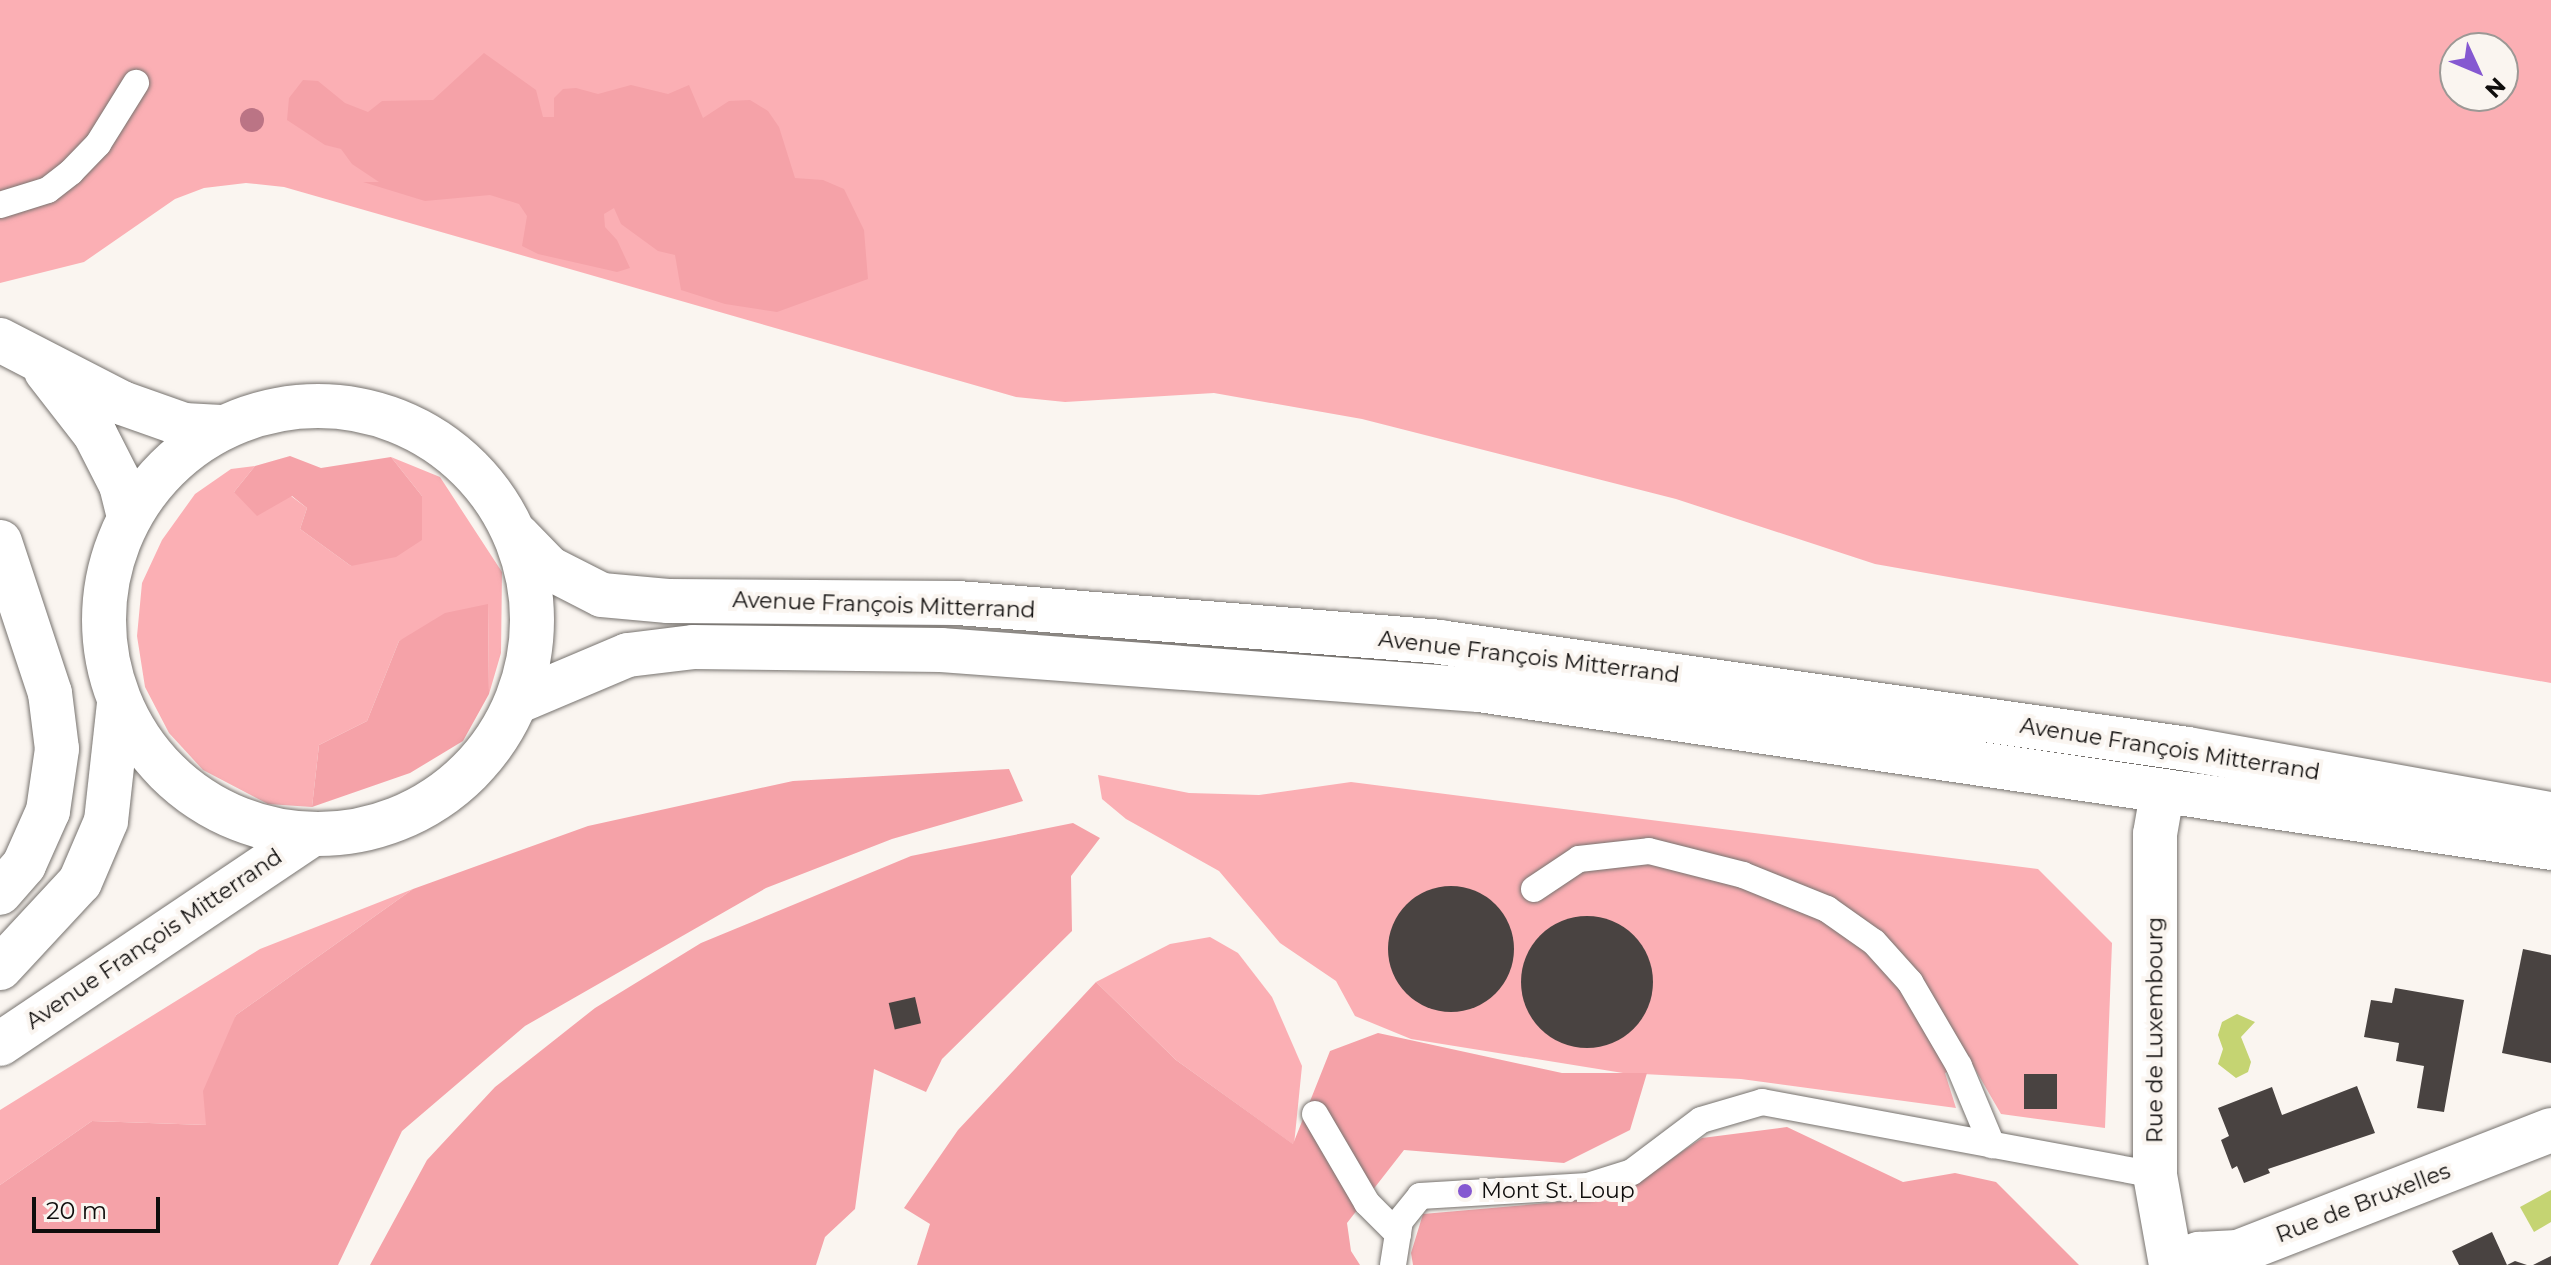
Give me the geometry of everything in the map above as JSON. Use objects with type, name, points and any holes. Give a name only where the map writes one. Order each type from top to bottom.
[{"type":"main road","points":[[0,340],[39,363],[122,403],[184,425],[221,427],[318,404],[401,419],[471,466],[518,536],[535,618],[519,701],[471,772],[402,819],[310,836],[236,820],[166,774],[119,704]]},
{"type":"main road","points":[[39,363],[95,434],[121,485],[129,517]]},
{"type":"main road","points":[[0,968],[80,882],[106,821],[119,704],[102,621],[118,538],[129,517],[166,468],[221,427]]},
{"type":"main road","name":"Avenue François Mitterrand","points":[[518,536],[549,568],[602,595],[668,601],[958,603],[1439,642],[2188,749],[2551,814]]},
{"type":"main road","points":[[0,542],[50,693],[57,749],[48,811],[24,865],[0,893]]},
{"type":"main road","name":"Avenue François Mitterrand","points":[[519,701],[641,653],[693,647],[941,650],[1479,690],[2162,794],[2551,848]]},
{"type":"main road","name":"Rue de Luxembourg","points":[[2162,794],[2155,834],[2155,1175],[2171,1264]]},
{"type":"main road","name":"Avenue François Mitterrand","points":[[0,1044],[310,836]]},
{"type":"main road","name":"Rue de Bruxelles","points":[[2171,1264],[2199,1254],[2238,1252],[2551,1130]]},
{"type":"lane","points":[[0,205],[48,190],[71,172],[98,144],[136,83]]},
{"type":"lane","points":[[1534,889],[1579,859],[1649,851],[1743,875],[1827,909],[1874,942],[1910,982],[1959,1066],[1992,1145]]},
{"type":"lane","points":[[1393,1265],[1400,1221],[1420,1196],[1588,1186],[1632,1172],[1701,1120],[1762,1102],[2155,1175]]},
{"type":"lane","points":[[1315,1114],[1367,1203],[1398,1234]]},
{"type":"shaded area","points":[[0,0],[2551,0],[2551,683],[1875,564],[1676,499],[1362,419],[1214,393],[1065,402],[1016,397],[284,187],[246,183],[204,188],[175,199],[84,262],[0,283]]},
{"type":"shaded area","points":[[484,53],[536,90],[543,117],[554,117],[554,98],[563,89],[576,88],[598,94],[631,85],[668,94],[689,85],[703,118],[729,101],[750,100],[768,111],[779,127],[795,178],[823,180],[844,189],[864,230],[868,279],[777,312],[725,304],[681,290],[675,255],[658,251],[621,224],[614,208],[604,214],[605,227],[617,240],[630,268],[617,272],[538,254],[522,246],[527,216],[519,204],[490,195],[425,201],[363,182],[379,182],[352,164],[341,149],[325,145],[287,120],[289,98],[303,80],[318,81],[345,103],[368,112],[382,101],[433,100]]},
{"type":"shaded area","points":[[290,456],[321,468],[391,457],[422,496],[422,540],[396,557],[351,566],[300,529],[307,508],[292,496],[257,516],[234,492],[255,466]]},
{"type":"shaded area","points":[[391,457],[440,477],[502,572],[501,653],[489,694],[488,605],[399,641],[367,721],[319,745],[312,807],[268,804],[203,770],[169,733],[145,687],[137,636],[142,583],[162,540],[195,494],[231,469],[255,466],[234,492],[291,496],[307,508],[300,529],[351,566],[422,496]]},
{"type":"shaded area","points":[[488,604],[489,694],[463,741],[410,773],[312,807],[319,745],[367,721],[399,641],[445,613]]},
{"type":"shaded area","points":[[1009,769],[1023,801],[892,839],[766,888],[525,1026],[402,1131],[338,1265],[0,1265],[0,1185],[92,1121],[206,1125],[203,1091],[236,1015],[413,889],[588,826],[793,781]]},
{"type":"shaded area","points":[[1098,775],[1189,793],[1259,795],[1351,782],[2038,869],[2112,943],[2105,1128],[2001,1114],[1971,1062],[1945,1073],[1956,1108],[1741,1079],[1623,1073],[1411,1039],[1355,1016],[1336,981],[1280,943],[1219,871],[1126,819],[1102,799]]},
{"type":"shaded area","points":[[1073,823],[1100,838],[1071,876],[1072,931],[942,1059],[926,1092],[874,1069],[855,1209],[825,1237],[816,1265],[370,1265],[427,1160],[495,1087],[595,1008],[701,943],[911,856]]},
{"type":"shaded area","points":[[413,889],[236,1015],[207,1125],[92,1121],[0,1185],[0,1110],[260,949]]},
{"type":"shaded area","points":[[1210,937],[1238,953],[1272,997],[1302,1066],[1294,1145],[1176,1060],[1096,982],[1170,944]]},
{"type":"shaded area","points":[[1096,982],[1176,1060],[1293,1144],[1330,1051],[1378,1033],[1562,1073],[1647,1073],[1630,1130],[1564,1163],[1404,1150],[1347,1223],[1351,1251],[1360,1265],[917,1265],[930,1224],[904,1208],[958,1130]]},
{"type":"shaded area","points":[[2237,1014],[2255,1022],[2241,1037],[2251,1062],[2248,1072],[2236,1078],[2218,1064],[2223,1049],[2218,1035],[2222,1022]]},
{"type":"shaded area","points":[[1787,1127],[1903,1182],[1955,1173],[1996,1182],[2079,1265],[1413,1265],[1411,1253],[1423,1214],[1615,1197],[1702,1138]]},
{"type":"shaded area","points":[[2551,1190],[2551,1222],[2534,1232],[2520,1207]]},
{"type":"building","points":[[1451,886],[1475,890],[1496,904],[1510,925],[1514,949],[1510,973],[1496,994],[1475,1008],[1451,1012],[1427,1008],[1406,994],[1392,973],[1388,949],[1392,925],[1406,904],[1427,890]]},
{"type":"building","points":[[1587,916],[1612,921],[1634,935],[1648,957],[1653,982],[1648,1007],[1634,1029],[1612,1043],[1587,1048],[1562,1043],[1540,1029],[1526,1007],[1521,982],[1526,957],[1540,935],[1562,921]]},
{"type":"building","points":[[2523,949],[2551,955],[2551,1063],[2502,1053]]},
{"type":"building","points":[[2395,988],[2464,1000],[2444,1112],[2417,1108],[2424,1066],[2396,1061],[2399,1043],[2364,1037],[2371,1000],[2392,1003]]},
{"type":"building","points":[[915,997],[921,1023],[895,1029],[889,1003]]},
{"type":"building","points":[[2024,1074],[2057,1074],[2057,1109],[2024,1109]]},
{"type":"building","points":[[2357,1086],[2375,1133],[2268,1169],[2270,1173],[2244,1183],[2237,1166],[2232,1169],[2221,1140],[2229,1136],[2218,1108],[2272,1087],[2282,1115]]},
{"type":"building","points":[[2492,1232],[2507,1265],[2459,1265],[2452,1251]]},
{"type":"building","points":[[2551,1256],[2551,1265],[2533,1265]]},
{"type":"place","name":"Mont St. Loup","points":[[1465,1191]]}]
